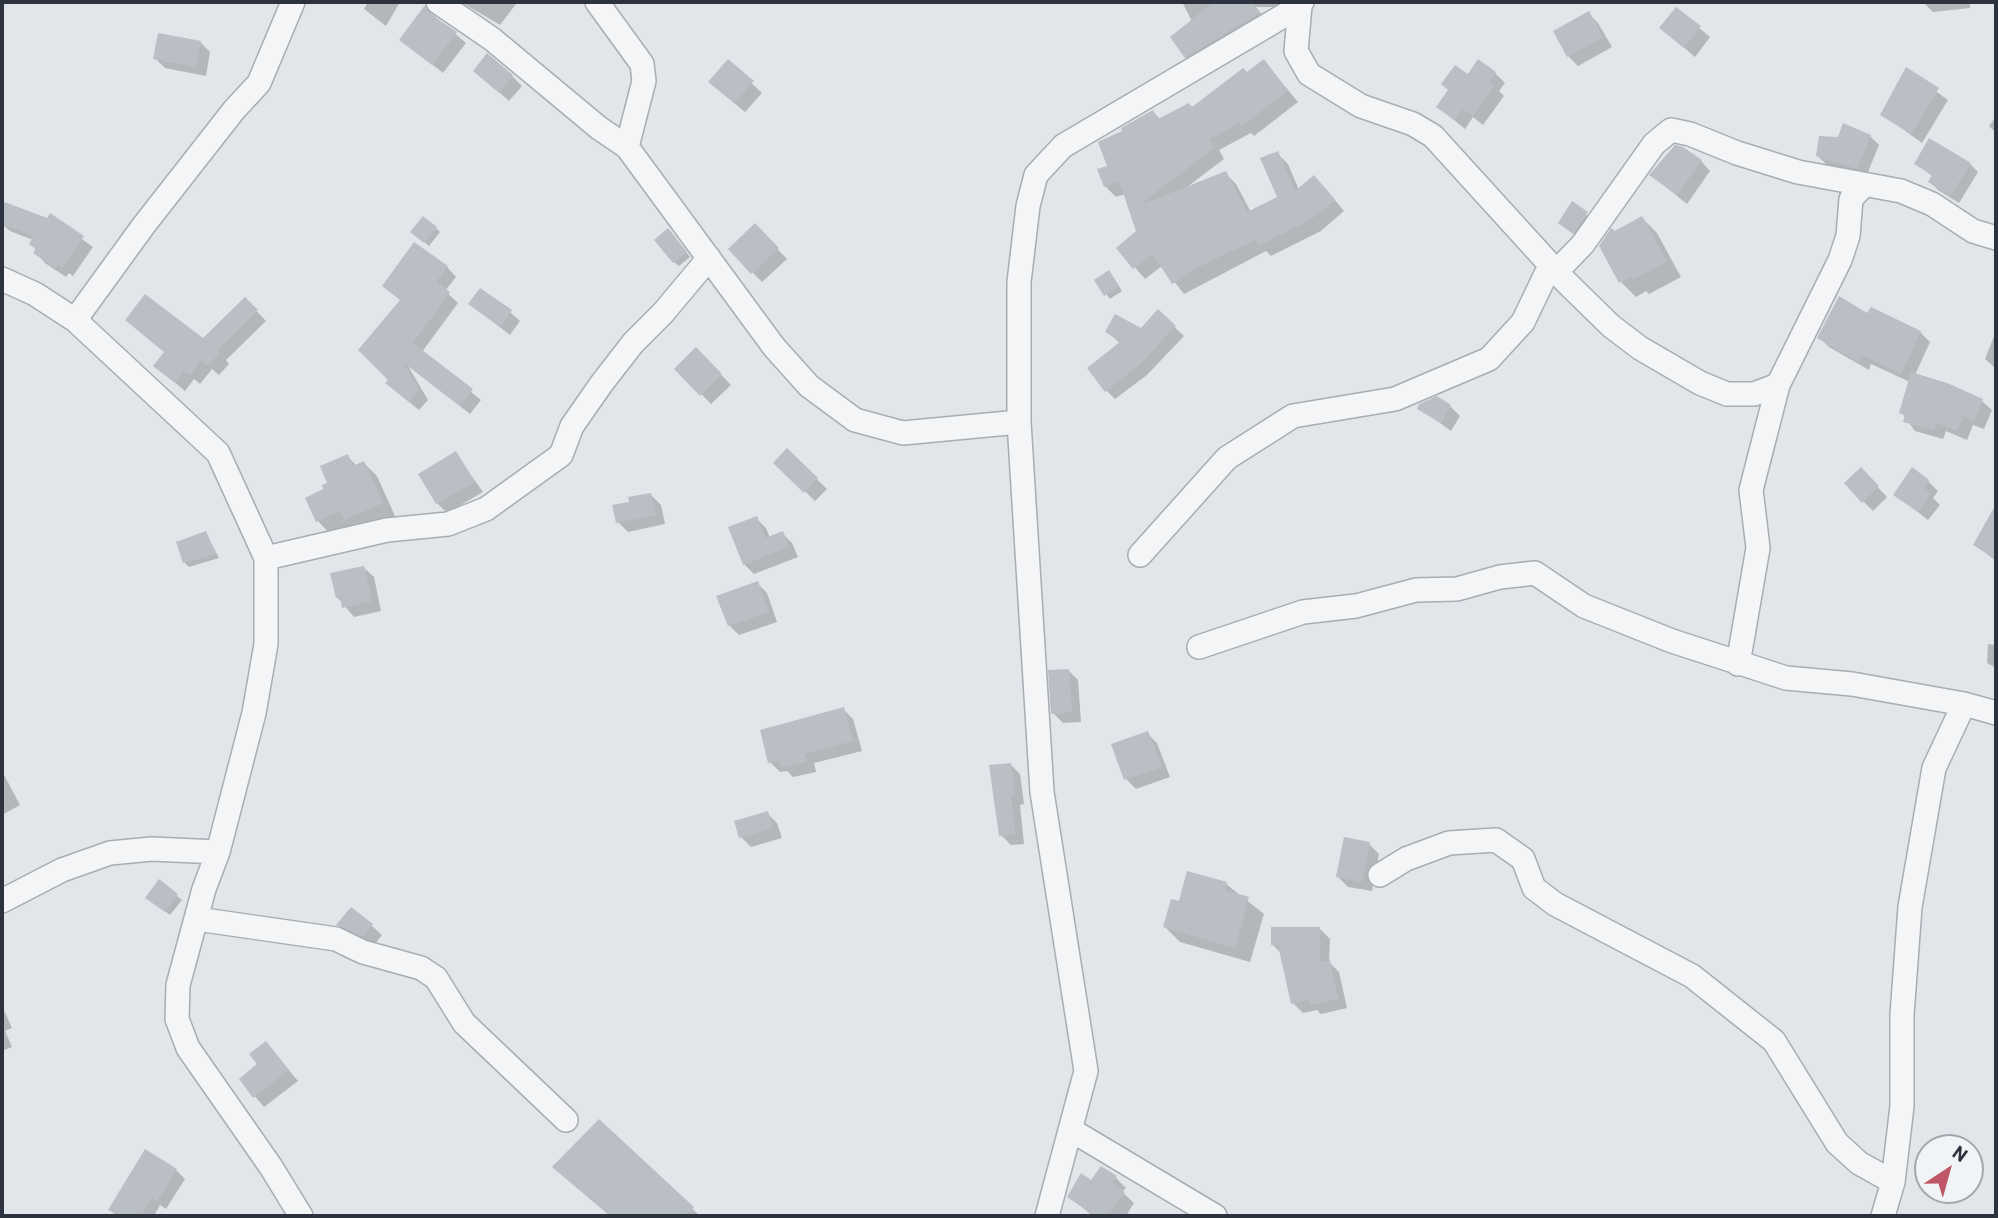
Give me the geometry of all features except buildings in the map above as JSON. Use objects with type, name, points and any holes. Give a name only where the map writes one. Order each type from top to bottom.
[{"type":"street","points":[[75,320],[144,225],[234,110],[259,83],[293,2]]},
{"type":"street","points":[[438,2],[492,39],[588,120],[627,147],[774,347],[810,386],[855,420],[903,433],[1019,422]]},
{"type":"street","points":[[597,2],[642,64],[643,80],[627,147]]},
{"type":"street","points":[[1301,4],[1296,51],[1309,74],[1361,106],[1413,124],[1433,136],[1611,326],[1640,348],[1700,383],[1727,394],[1754,394],[1778,385]]},
{"type":"street","points":[[1047,1216],[1086,1071],[1042,792],[1019,422],[1019,282],[1028,206],[1036,175],[1063,146],[1301,4]]},
{"type":"street","points":[[1140,555],[1227,458],[1293,416],[1395,399],[1489,359],[1523,322],[1546,274],[1558,271],[1614,203],[1654,144],[1671,130],[1690,134],[1737,153],[1798,172],[1912,195],[1932,204],[1973,231],[1996,238]]},
{"type":"street","points":[[1738,664],[1758,548],[1751,489],[1778,385],[1840,260],[1848,236],[1851,199],[1864,185]]},
{"type":"street","points":[[266,558],[387,530],[448,524],[486,509],[561,454],[572,426],[602,383],[633,343],[663,313],[709,258]]},
{"type":"street","points":[[2,279],[35,293],[75,320],[218,453],[266,558],[265,644],[254,713],[218,852],[204,889],[178,985],[177,1019],[188,1048],[271,1167],[301,1216]]},
{"type":"street","points":[[1199,647],[1303,612],[1356,606],[1416,590],[1457,589],[1500,578],[1535,573],[1584,606],[1738,664],[1786,678],[1852,684],[1964,704],[1996,713]]},
{"type":"street","points":[[1883,1216],[1893,1182],[1902,1106],[1902,1016],[1910,907],[1934,768],[1964,704]]},
{"type":"street","points":[[1380,876],[1406,859],[1449,843],[1496,839],[1522,859],[1535,888],[1555,904],[1692,976],[1754,1023],[1774,1041],[1837,1143],[1859,1163],[1893,1182]]},
{"type":"street","points":[[2,901],[62,870],[110,853],[152,849],[218,852]]},
{"type":"street","points":[[197,919],[336,939],[363,952],[421,968],[436,978],[464,1023],[566,1120]]},
{"type":"street","points":[[1071,1130],[1215,1216]]}]
